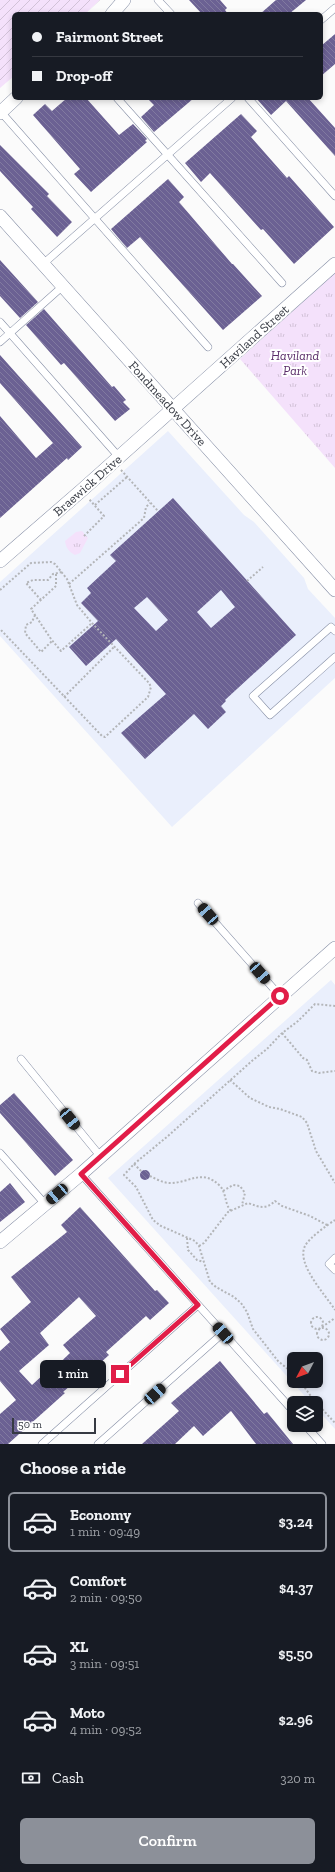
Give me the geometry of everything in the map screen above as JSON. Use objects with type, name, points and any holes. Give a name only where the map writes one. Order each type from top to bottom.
[{"type":"street","points":[[114,12],[124,0]]},
{"type":"street","points":[[0,112],[14,100]]},
{"type":"street","name":"Fondmeadow Drive","points":[[0,216],[335,590]]},
{"type":"street","name":"Haviland Street","points":[[173,408],[335,264]]},
{"type":"street","name":"Braewick Drive","points":[[0,561],[173,408]]},
{"type":"street","points":[[0,1242],[101,1157],[335,948]]},
{"type":"lane","points":[[158,0],[169,12]]},
{"type":"lane","points":[[323,18],[334,10]]},
{"type":"lane","points":[[119,100],[282,283]]},
{"type":"lane","points":[[43,264],[230,100]]},
{"type":"lane","points":[[250,100],[335,196]]},
{"type":"lane","points":[[0,112],[208,347]]},
{"type":"lane","points":[[0,342],[63,286]]},
{"type":"lane","points":[[0,322],[117,459]]},
{"type":"lane","points":[[335,631],[331,627],[253,696],[270,715],[335,657]]},
{"type":"lane","points":[[198,902],[280,996]]},
{"type":"lane","points":[[21,1060],[101,1157]]},
{"type":"lane","points":[[0,1153],[45,1204]]},
{"type":"lane","points":[[81,1174],[287,1404]]},
{"type":"lane","points":[[335,1258],[329,1264],[335,1270]]},
{"type":"lane","points":[[42,1444],[198,1305]]},
{"type":"lane","points":[[98,1444],[223,1333]]},
{"type":"lane","points":[[311,1432],[322,1444]]},
{"type":"path","points":[[117,459],[127,477],[158,511]]},
{"type":"path","points":[[95,506],[127,477]]},
{"type":"path","points":[[82,490],[104,516],[84,536]]},
{"type":"path","points":[[69,584],[144,518],[146,507],[150,503]]},
{"type":"path","points":[[0,590],[31,563],[51,562],[62,572],[69,584],[77,605],[151,687],[148,697],[105,737],[102,736],[0,629]]},
{"type":"path","points":[[247,580],[263,567]]},
{"type":"path","points":[[41,600],[26,583],[33,580],[48,580],[53,574],[62,572]]},
{"type":"path","points":[[56,574],[56,586],[31,609],[52,641],[61,651],[92,623]]},
{"type":"path","points":[[35,615],[32,622],[26,625],[25,633],[41,652],[52,641]]},
{"type":"path","points":[[64,697],[114,647]]},
{"type":"path","points":[[287,1368],[278,1361],[253,1329],[247,1312],[241,1303],[210,1282],[199,1246],[195,1241],[161,1226],[153,1220],[136,1188],[124,1175],[134,1164],[267,1049],[282,1033],[298,1021],[316,1004],[335,1006]]},
{"type":"path","points":[[282,1033],[303,1058],[307,1060],[312,1071],[319,1073],[335,1071]]},
{"type":"path","points":[[230,1080],[250,1098],[269,1107],[280,1109],[302,1117],[307,1123],[316,1151],[335,1183]]},
{"type":"path","points":[[134,1164],[142,1172]]},
{"type":"path","points":[[150,1176],[159,1181],[171,1183],[200,1176],[208,1178],[219,1186],[225,1193],[226,1205],[231,1210]]},
{"type":"path","points":[[223,1191],[233,1184],[240,1186],[245,1193],[242,1205]]},
{"type":"path","points":[[199,1246],[204,1243],[228,1212],[248,1203],[262,1208],[270,1206],[275,1200],[282,1206],[310,1216],[327,1225]]},
{"type":"path","points":[[335,1220],[327,1225],[306,1244],[303,1254],[303,1261],[308,1272],[335,1310]]},
{"type":"path","points":[[188,1238],[188,1250],[197,1260],[204,1262]]},
{"type":"path","points":[[322,1328],[321,1319],[316,1318],[312,1320],[311,1325],[313,1328],[322,1328],[329,1332],[328,1337],[325,1340],[320,1339],[318,1332],[322,1328],[335,1318]]},
{"type":"path","points":[[305,1388],[335,1423]]},
{"type":"shaded area","points":[[168,431],[244,515],[254,522],[304,578],[308,589],[335,618],[335,678],[172,827],[0,636],[0,582]]},
{"type":"shaded area","points":[[331,980],[335,985],[335,1429],[323,1416],[323,1396],[305,1396],[297,1388],[323,1388],[323,1352],[287,1352],[287,1376],[108,1178]]},
{"type":"green space","points":[[0,0],[100,0],[87,12],[12,12],[12,78],[0,88]]},
{"type":"green space","name":"Haviland Park","points":[[335,273],[335,468],[240,359]]},
{"type":"green space","points":[[82,531],[88,538],[80,553],[75,555],[68,550],[65,541],[76,532]]},
{"type":"building","points":[[189,0],[220,0],[227,8],[225,10],[226,12],[200,12]]},
{"type":"building","points":[[276,0],[306,0],[291,12],[262,12]]},
{"type":"building","points":[[335,34],[335,64],[323,74],[323,44]]},
{"type":"building","points":[[65,100],[88,100],[119,135],[133,124],[147,139],[145,141],[147,142],[91,192],[74,174],[80,169],[33,115],[45,104],[52,111]]},
{"type":"building","points":[[149,100],[192,100],[154,132],[141,117],[154,105]]},
{"type":"building","points":[[258,100],[310,100],[335,128],[335,156],[286,101],[271,115]]},
{"type":"building","points":[[241,114],[257,131],[251,137],[287,178],[289,176],[334,227],[294,264],[210,173],[201,182],[185,163]]},
{"type":"building","points":[[0,145],[49,194],[47,196],[72,222],[57,237],[31,209],[33,207],[0,171]]},
{"type":"building","points":[[168,179],[184,197],[179,202],[232,264],[262,296],[223,330],[140,237],[127,248],[111,229]]},
{"type":"building","points":[[0,260],[38,302],[20,318],[0,296]]},
{"type":"building","points":[[44,309],[112,387],[114,386],[126,400],[123,402],[130,409],[115,421],[64,363],[61,365],[26,325]]},
{"type":"building","points":[[0,355],[82,447],[68,460],[67,458],[0,518],[0,416],[36,458],[53,443],[0,383]]},
{"type":"building","points":[[173,498],[296,635],[225,700],[226,701],[221,706],[226,712],[208,729],[194,714],[145,759],[121,733],[166,694],[116,639],[86,666],[69,647],[98,621],[81,603],[91,593],[87,588],[116,561],[110,555]],"holes":[[[221,590],[235,607],[211,628],[197,612]],[[147,597],[168,620],[156,631],[134,608]]]},
{"type":"building","points":[[14,1093],[73,1160],[55,1176],[0,1113],[0,1105]]},
{"type":"building","points":[[145,1170],[150,1175],[145,1180],[140,1175]]},
{"type":"building","points":[[10,1183],[25,1202],[0,1222],[0,1192]]},
{"type":"building","points":[[80,1207],[155,1291],[157,1290],[169,1303],[150,1320],[146,1316],[106,1352],[109,1355],[88,1374],[86,1372],[63,1392],[65,1393],[8,1444],[0,1444],[0,1414],[16,1400],[0,1381],[0,1351],[10,1342],[0,1329],[31,1302],[11,1277],[67,1232],[61,1225]],"holes":[[[79,1297],[96,1316],[63,1345],[70,1353],[47,1375],[45,1373],[32,1385],[19,1371],[49,1345],[40,1333]]]},
{"type":"building","points":[[220,1361],[264,1414],[267,1412],[293,1444],[256,1444],[231,1411],[203,1436],[194,1426],[175,1444],[142,1444],[179,1411],[171,1403]]},
{"type":"route","points":[[120,1374],[198,1305],[81,1174],[280,996]]}]
